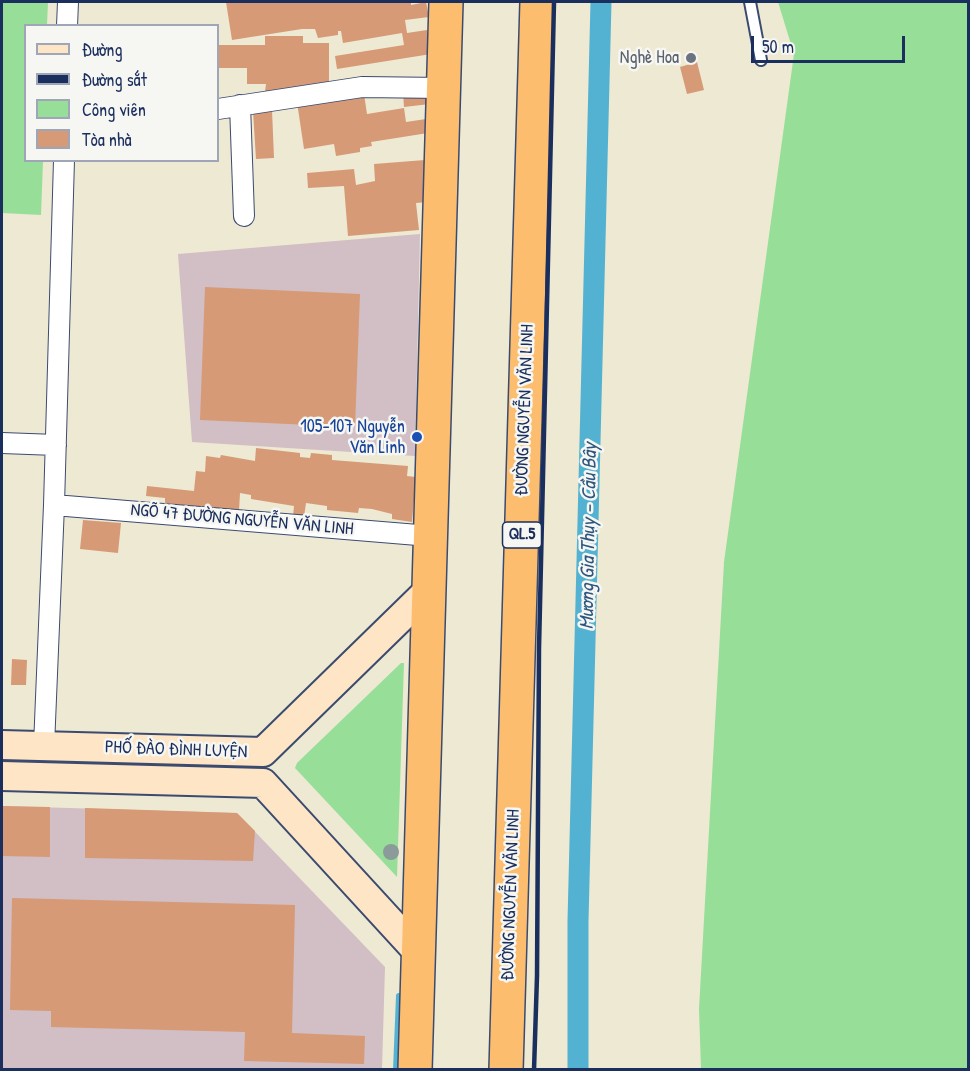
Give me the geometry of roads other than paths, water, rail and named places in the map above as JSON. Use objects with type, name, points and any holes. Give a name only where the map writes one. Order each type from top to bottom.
[{"type":"highway","points":[[415,1070],[446,2]]},
{"type":"highway","name":"ĐƯỜNG NGUYỄN VĂN LINH","points":[[506,1070],[537,2]]},
{"type":"main road","name":"PHỐ ĐÀO ĐÌNH LUYỆN","points":[[2,745],[263,752],[429,590]]},
{"type":"main road","points":[[263,752],[263,783]]},
{"type":"main road","name":"PHỐ ĐÀO ĐÌNH LUYỆN","points":[[2,776],[263,783],[418,952]]},
{"type":"street","points":[[68,2],[68,24]]},
{"type":"street","points":[[219,109],[362,87],[443,87]]},
{"type":"street","points":[[240,105],[244,216]]},
{"type":"street","points":[[44,746],[64,162]]},
{"type":"street","points":[[2,443],[56,445]]},
{"type":"street","name":"NGÕ 47 ĐƯỜNG NGUYỄN VĂN LINH","points":[[54,505],[430,536]]},
{"type":"lane","points":[[750,2],[761,60]]},
{"type":"waterway","name":"Mương Gia Thụy – Cầu Bây","points":[[578,1070],[578,921],[601,2]]},
{"type":"waterway","points":[[396,1070],[399,996]]},
{"type":"railway","points":[[534,1070],[537,976],[539,648],[554,2]]},
{"type":"place","name":"Nghè Hoa","points":[[691,58]]},
{"type":"place","name":"105-107 Nguyễn Văn Linh","points":[[417,437]]}]
